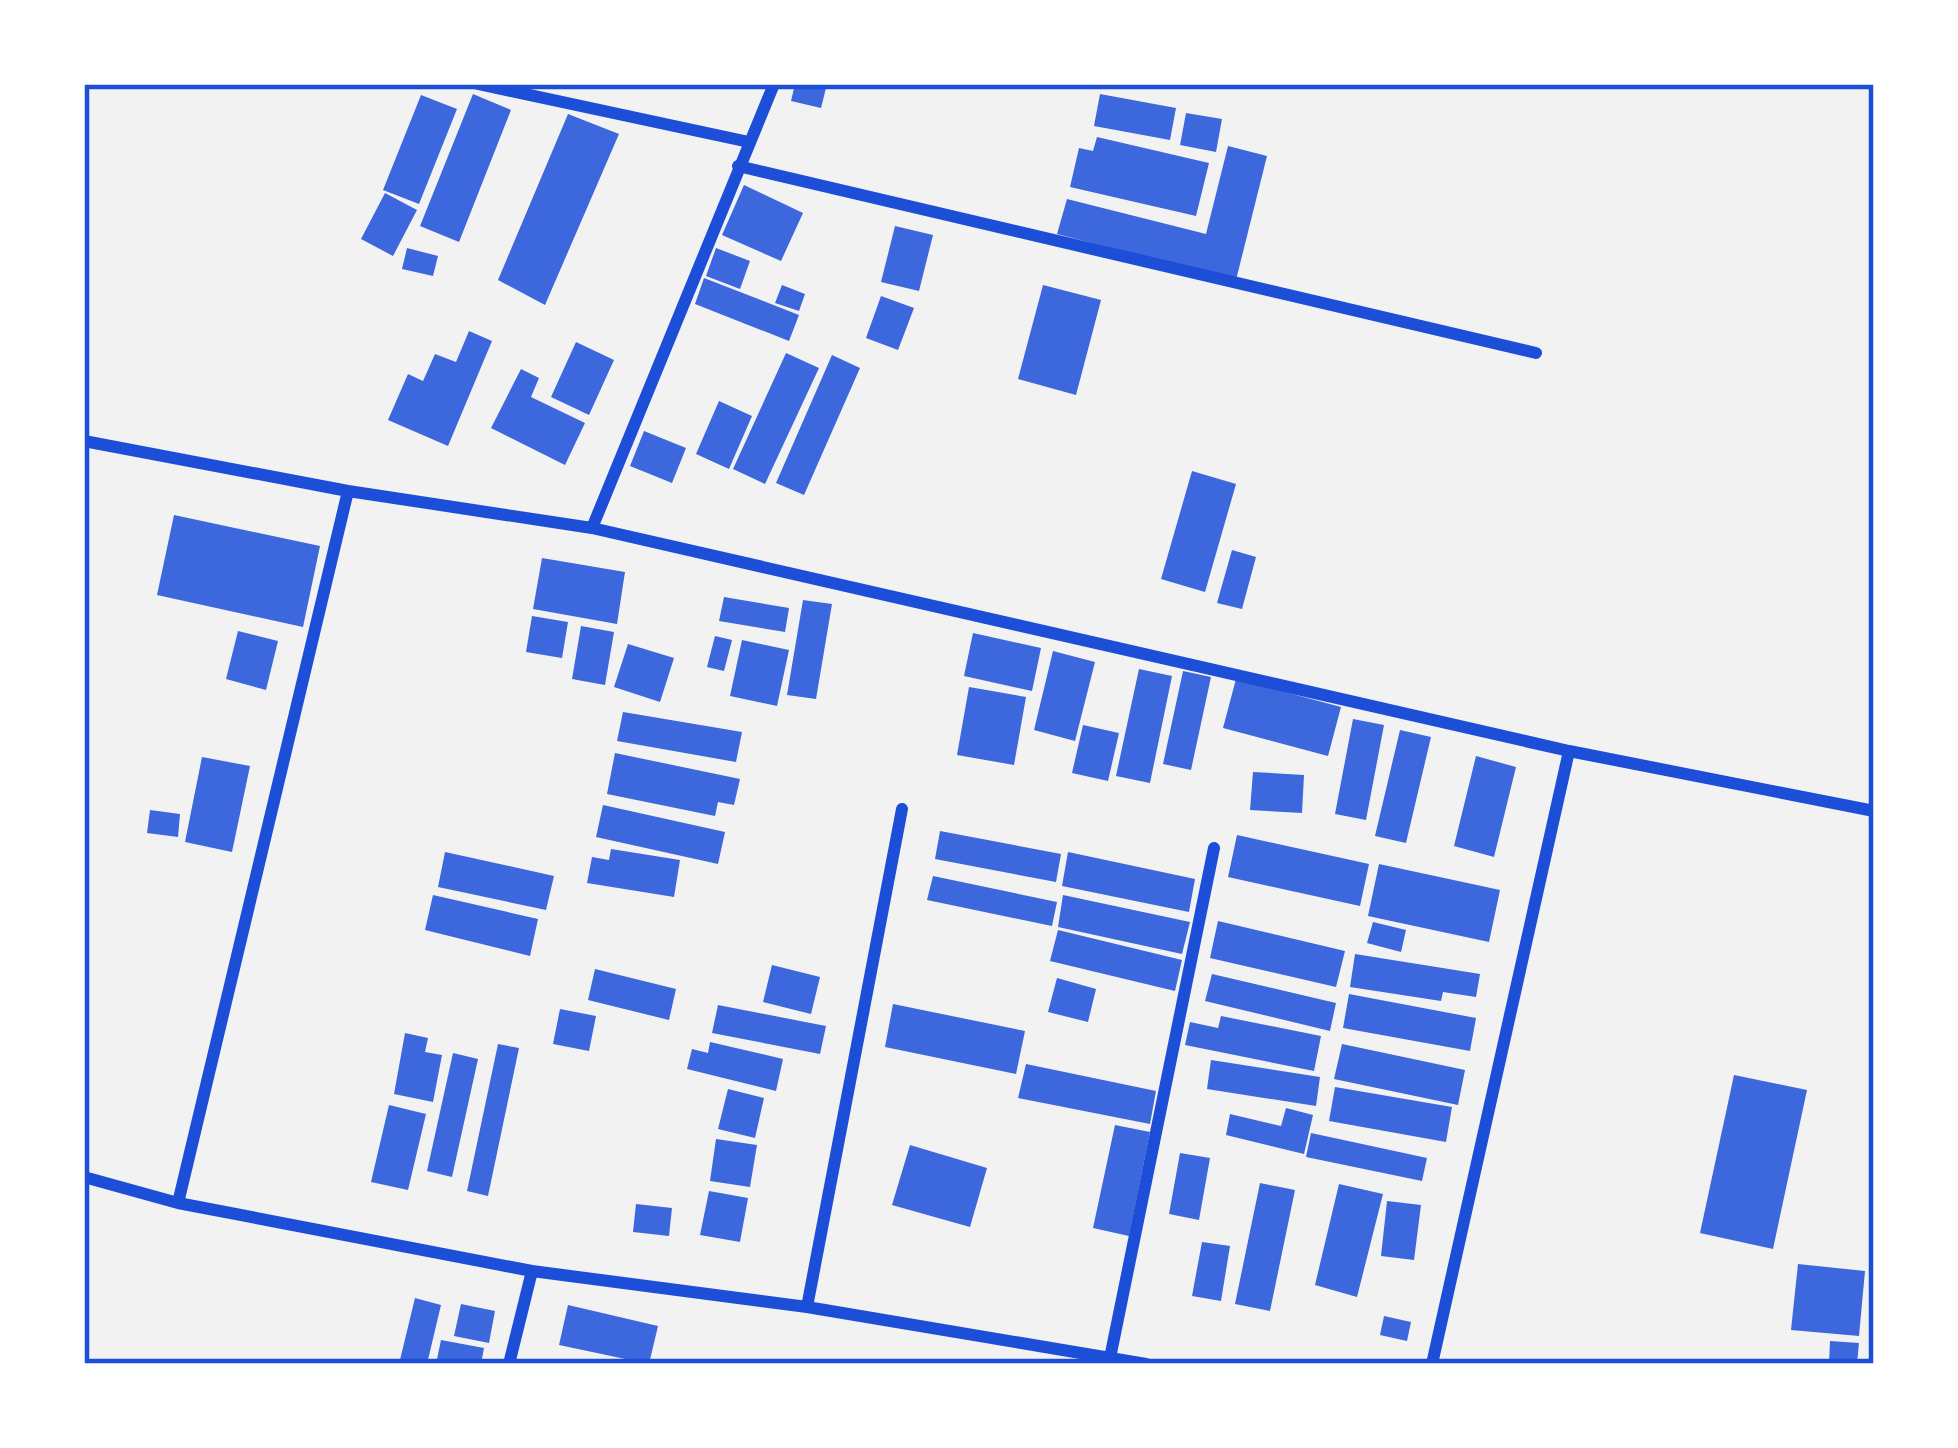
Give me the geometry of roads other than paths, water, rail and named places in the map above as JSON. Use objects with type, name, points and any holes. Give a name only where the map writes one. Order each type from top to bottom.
[{"type":"street","points":[[478,84],[749,142]]},
{"type":"street","points":[[592,528],[774,84]]},
{"type":"street","points":[[738,166],[1537,353]]},
{"type":"street","points":[[84,441],[348,491],[592,528],[1569,751],[1874,811]]},
{"type":"street","points":[[178,1203],[348,491]]},
{"type":"street","points":[[1432,1364],[1569,751]]},
{"type":"street","points":[[807,1306],[902,809]]},
{"type":"street","points":[[1110,1358],[1214,848]]},
{"type":"street","points":[[84,1177],[178,1203],[532,1271],[807,1306],[1146,1364]]},
{"type":"street","points":[[509,1364],[532,1271]]}]
